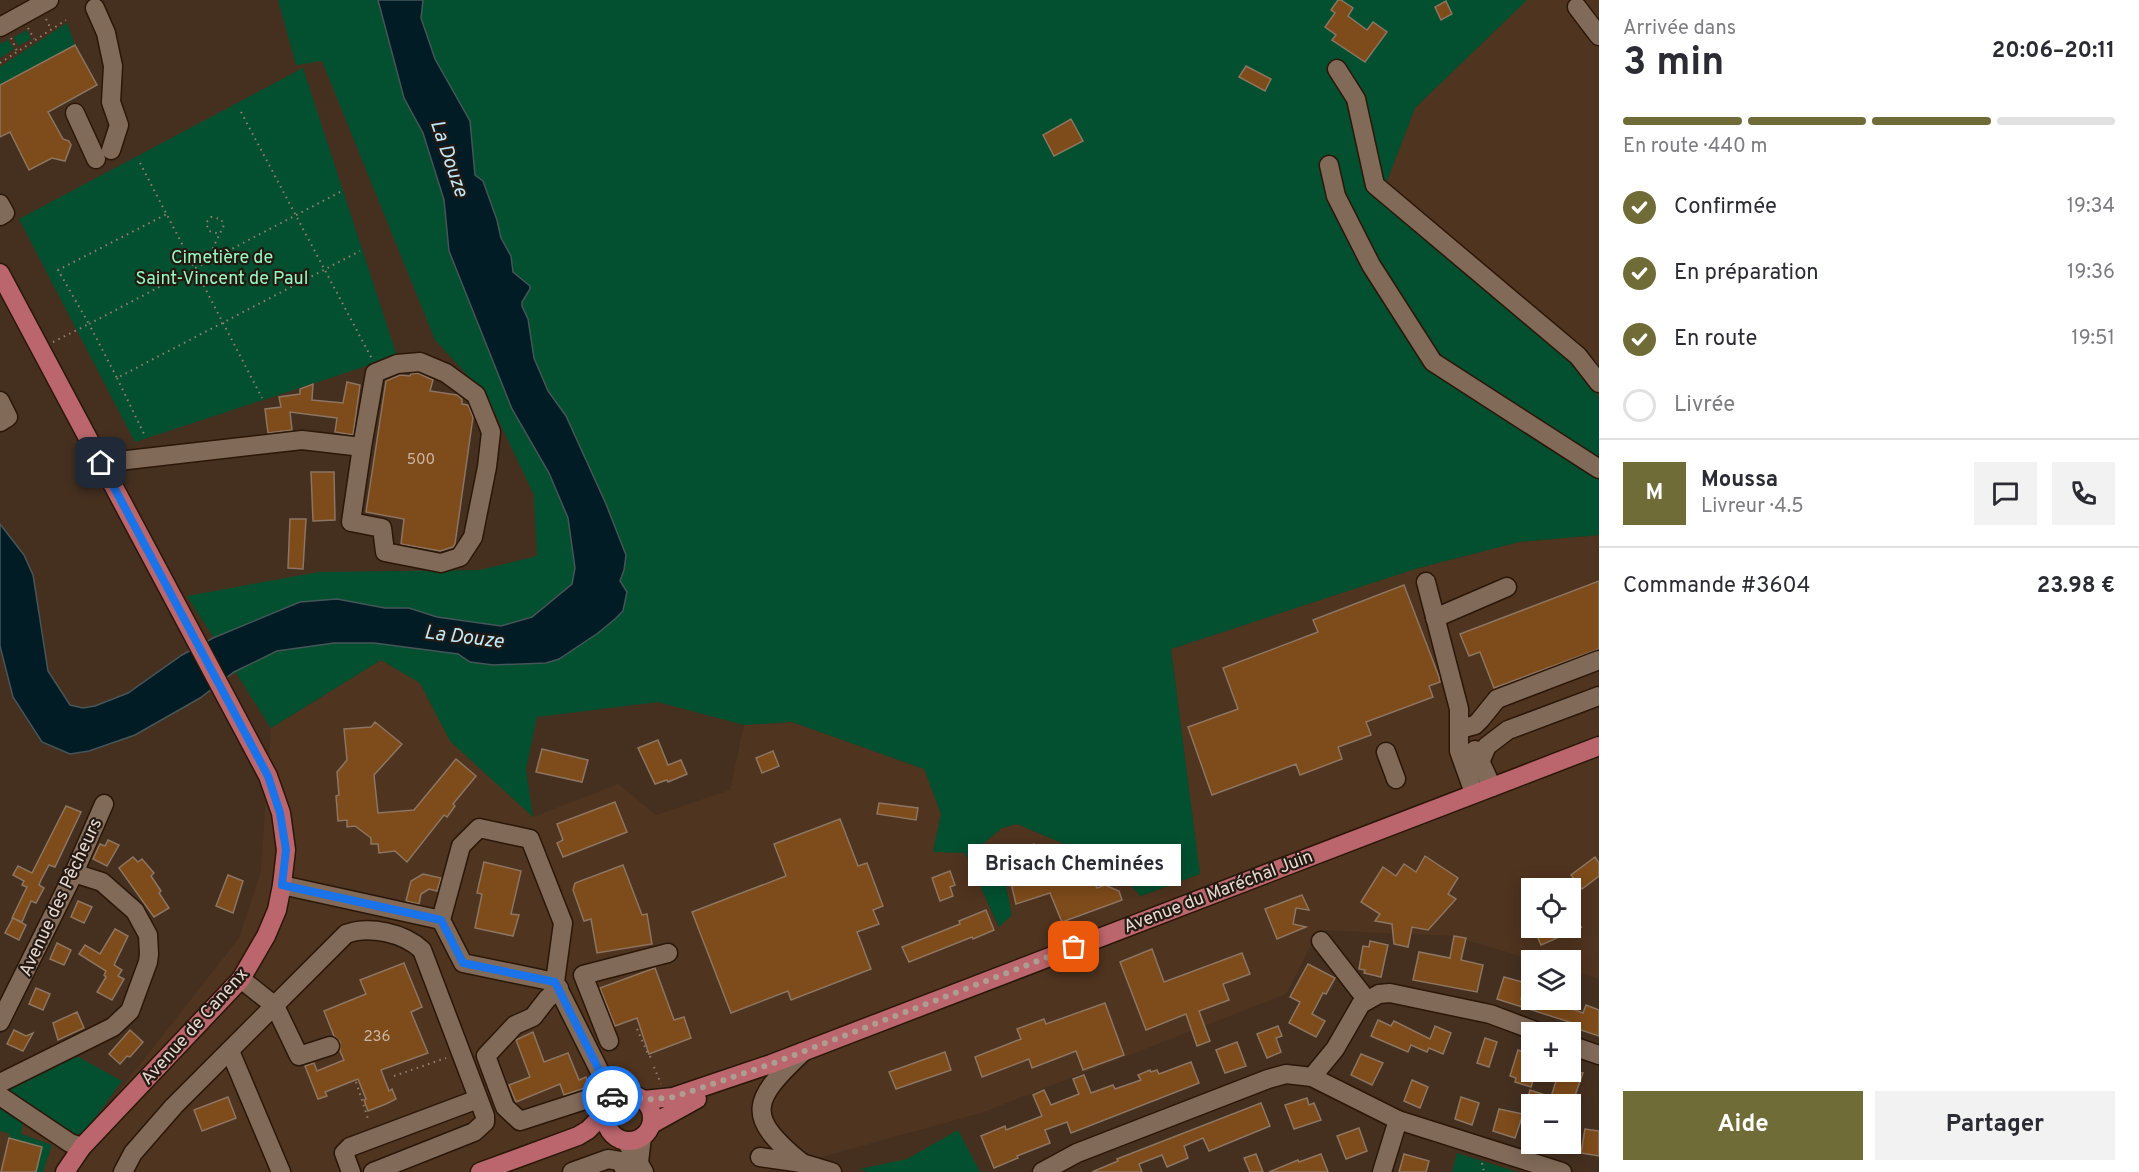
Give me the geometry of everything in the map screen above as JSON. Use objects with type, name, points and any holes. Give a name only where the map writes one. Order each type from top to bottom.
[{"type":"main road","points":[[0,273],[101,463]]},
{"type":"main road","name":"Avenue de Canenx","points":[[65,1172],[82,1147],[242,979],[266,936],[277,910],[286,850],[280,813],[268,776],[101,463]]},
{"type":"main road","name":"Avenue du Maréchal Juin","points":[[644,1100],[674,1097],[771,1064],[1599,746]]},
{"type":"main road","name":"Avenue du Maréchal Juin","points":[[511,1172],[594,1141],[634,1135],[677,1109],[771,1064]]},
{"type":"main road","points":[[480,1172],[578,1136],[588,1130],[608,1099],[632,1095],[644,1100],[651,1111],[634,1135],[607,1125],[608,1099]]},
{"type":"street","points":[[0,27],[49,0]]},
{"type":"street","points":[[1577,7],[1599,36]]},
{"type":"street","points":[[75,113],[104,154],[119,125],[111,102],[113,66],[106,33],[95,8]]},
{"type":"street","points":[[1337,69],[1356,99],[1375,185],[1578,356],[1599,383]]},
{"type":"street","points":[[1329,165],[1336,196],[1371,265],[1433,362],[1599,469]]},
{"type":"street","points":[[0,204],[5,213],[0,216]]},
{"type":"street","points":[[420,362],[446,373],[476,395],[491,432],[488,467],[473,537],[460,557],[441,563],[385,552],[382,528],[351,522],[362,447],[375,373],[397,364],[420,362]]},
{"type":"street","points":[[0,401],[8,417],[0,422]]},
{"type":"street","points":[[101,463],[302,440],[362,447]]},
{"type":"street","points":[[1426,582],[1459,709],[1460,745],[1474,793]]},
{"type":"street","points":[[1435,618],[1507,587]]},
{"type":"street","points":[[1460,745],[1497,699],[1599,660]]},
{"type":"street","points":[[1460,745],[1488,733],[1508,730],[1599,696]]},
{"type":"street","points":[[1481,760],[1487,746],[1508,730]]},
{"type":"street","points":[[1460,745],[1481,760],[1492,787]]},
{"type":"street","points":[[1386,752],[1396,780]]},
{"type":"street","name":"Avenue des Pêcheurs","points":[[0,1022],[74,873],[104,804]]},
{"type":"street","points":[[557,985],[463,963],[441,920],[461,846],[479,828],[531,839],[563,923],[557,985],[533,1017],[515,1025],[486,1056],[505,1107],[520,1121],[591,1098],[608,1099],[557,985]]},
{"type":"street","points":[[0,1083],[113,1027],[130,1011],[148,962],[150,954],[148,935],[135,911],[102,882],[74,873]]},
{"type":"street","points":[[282,885],[441,920]]},
{"type":"street","points":[[123,1172],[133,1154],[174,1106],[346,934],[364,929],[404,937],[415,942],[422,950],[485,1116],[485,1122],[481,1128],[474,1132],[373,1172]]},
{"type":"street","points":[[1321,940],[1366,999]]},
{"type":"street","points":[[609,1041],[583,975],[668,953]]},
{"type":"street","points":[[242,979],[275,1006],[299,1056],[330,1046]]},
{"type":"street","points":[[1312,1077],[1335,1049],[1355,1012],[1366,999],[1384,993],[1433,1000],[1490,1014],[1521,1026]]},
{"type":"street","points":[[1581,1049],[1599,1056]]},
{"type":"street","points":[[230,1050],[281,1172]]},
{"type":"street","points":[[804,1051],[771,1084],[762,1106],[761,1164],[802,1163],[831,1172]]},
{"type":"street","points":[[1042,1172],[1077,1153],[1286,1074],[1312,1077],[1398,1120],[1562,1172]]},
{"type":"street","points":[[0,1096],[70,1143],[82,1147]]},
{"type":"street","points":[[351,1172],[344,1153],[350,1146],[478,1099]]},
{"type":"street","points":[[1382,1172],[1398,1120]]},
{"type":"street","points":[[763,1121],[769,1133],[802,1163]]},
{"type":"street","points":[[572,1172],[613,1158],[636,1169],[634,1135]]},
{"type":"path","points":[[0,63],[66,20]]},
{"type":"path","points":[[241,112],[373,361]]},
{"type":"path","points":[[140,163],[262,398]]},
{"type":"path","points":[[40,349],[340,192]]},
{"type":"path","points":[[144,434],[89,324],[58,270],[167,214]]},
{"type":"path","points":[[212,260],[210,254],[220,234],[224,225],[221,219],[211,217],[206,223],[209,231],[220,234]]},
{"type":"path","points":[[117,378],[360,251]]},
{"type":"path","points":[[637,1029],[652,1059]]},
{"type":"path","points":[[394,1076],[461,1052]]},
{"type":"path","points":[[654,1067],[662,1086]]},
{"type":"path","points":[[356,1082],[374,1138]]},
{"type":"shaded area","points":[[1527,0],[1599,0],[1599,397],[1571,361],[1384,189],[1415,108]]},
{"type":"shaded area","points":[[1599,535],[1599,979],[1581,973],[1581,950],[1521,950],[1521,956],[1452,936],[1319,930],[1286,994],[981,1113],[767,1172],[0,1172],[0,1106],[73,1150],[239,938],[261,871],[271,728],[381,660],[420,683],[450,741],[533,817],[618,784],[656,815],[730,790],[744,725],[792,722],[925,769],[941,814],[933,852],[965,853],[998,926],[999,854],[981,857],[978,848],[1002,828],[1017,824],[1107,862],[1141,896],[1200,874],[1171,649],[1415,569],[1519,542]]},
{"type":"green space","points":[[278,0],[1527,0],[1415,108],[1384,189],[1571,361],[1599,397],[1599,535],[1519,542],[1415,569],[1171,649],[1200,874],[1141,896],[1107,862],[1017,824],[1002,828],[978,848],[981,857],[999,854],[1012,915],[999,927],[965,853],[933,852],[941,814],[924,769],[792,722],[744,725],[658,702],[537,717],[526,769],[533,817],[450,741],[420,683],[381,660],[271,728],[187,596],[319,572],[480,570],[537,556],[534,495],[487,396],[435,340],[322,61],[296,65]]},
{"type":"green space","points":[[67,23],[75,45],[0,85],[0,67]]},
{"type":"green space","points":[[27,30],[31,39],[18,46],[14,37]]},
{"type":"green space","points":[[8,40],[14,49],[0,58],[0,44]]},
{"type":"green space","name":"Cimetière de Saint-Vincent de Paul","points":[[303,68],[397,356],[135,442],[19,219]]},
{"type":"green space","points":[[75,1055],[122,1081],[84,1133],[73,1135],[10,1094],[8,1087]]},
{"type":"green space","points":[[0,1107],[23,1123],[21,1134],[52,1145],[43,1172],[36,1172],[42,1147],[9,1138],[10,1134],[0,1131]]},
{"type":"green space","points":[[958,1130],[980,1172],[868,1172],[860,1169],[907,1159]]},
{"type":"green space","points":[[1457,1153],[1517,1172],[1452,1172]]},
{"type":"water","name":"La Douze","points":[[378,0],[423,0],[421,18],[435,59],[470,121],[475,175],[483,181],[501,238],[511,256],[513,272],[530,286],[522,306],[528,319],[534,358],[548,391],[566,416],[606,504],[626,555],[620,581],[627,592],[623,611],[598,633],[559,659],[546,663],[493,665],[470,662],[458,654],[374,643],[334,643],[277,651],[234,672],[200,698],[135,735],[89,751],[70,754],[42,742],[13,697],[0,646],[0,524],[24,555],[33,575],[48,671],[70,705],[83,708],[95,706],[128,693],[182,655],[213,638],[300,602],[337,599],[385,608],[409,608],[437,617],[501,626],[532,617],[572,584],[575,568],[568,518],[549,473],[512,409],[449,251],[444,200],[423,133],[404,98]]},
{"type":"building","points":[[1338,0],[1353,8],[1348,16],[1367,30],[1373,22],[1387,32],[1365,62],[1332,40],[1336,35],[1325,27],[1335,13],[1331,10]]},
{"type":"building","points":[[1446,1],[1452,14],[1441,20],[1435,7]]},
{"type":"building","points":[[75,45],[97,85],[48,112],[63,139],[69,141],[71,145],[65,161],[52,158],[29,170],[10,132],[0,137],[0,85]]},
{"type":"building","points":[[1246,66],[1271,79],[1265,91],[1239,77]]},
{"type":"building","points":[[1071,119],[1083,141],[1054,156],[1043,135]]},
{"type":"building","points":[[418,373],[433,380],[430,391],[457,395],[462,399],[462,404],[468,405],[473,417],[455,544],[453,547],[440,551],[401,544],[404,519],[366,512],[386,381],[400,375],[410,376]]},
{"type":"building","points":[[347,382],[360,385],[353,435],[335,432],[337,418],[290,412],[292,430],[268,433],[265,409],[281,407],[279,397],[300,394],[300,389],[313,384],[312,400],[343,403]]},
{"type":"building","points":[[311,472],[334,472],[335,520],[313,521]]},
{"type":"building","points":[[290,519],[306,519],[303,569],[288,568]]},
{"type":"building","points":[[1599,581],[1599,649],[1494,688],[1480,652],[1469,656],[1460,634]]},
{"type":"building","points":[[1404,585],[1439,677],[1440,682],[1429,686],[1433,697],[1366,722],[1371,735],[1338,747],[1342,759],[1300,775],[1296,764],[1212,795],[1188,727],[1238,709],[1223,668],[1318,632],[1313,620]]},
{"type":"building","points":[[375,722],[402,744],[374,775],[378,813],[414,810],[456,759],[476,776],[453,804],[455,806],[447,817],[444,815],[407,862],[395,851],[379,853],[378,844],[371,844],[371,838],[355,826],[347,827],[347,820],[338,821],[337,772],[347,760],[344,729],[371,727]]},
{"type":"building","points":[[658,740],[668,765],[681,760],[687,774],[668,782],[667,780],[655,784],[638,748]]},
{"type":"building","points":[[542,749],[588,760],[582,782],[536,772]]},
{"type":"building","points":[[773,751],[779,766],[762,773],[756,758]]},
{"type":"building","points":[[615,802],[627,832],[563,857],[557,843],[563,840],[557,824]]},
{"type":"building","points":[[879,803],[918,808],[916,820],[877,814]]},
{"type":"building","points":[[66,806],[81,812],[55,867],[49,865],[39,885],[44,888],[36,903],[31,901],[22,922],[12,918],[27,887],[22,885],[24,881],[13,875],[18,866],[32,873]]},
{"type":"building","points":[[840,819],[858,866],[867,863],[883,906],[873,910],[879,924],[857,932],[871,969],[791,1000],[788,991],[731,1013],[692,912],[786,876],[774,844]]},
{"type":"building","points":[[108,840],[119,845],[107,866],[93,859],[100,844],[105,846]]},
{"type":"building","points":[[1034,844],[1050,858],[1056,881],[1074,875],[1078,884],[1093,879],[1097,888],[1105,885],[1119,891],[1122,900],[1062,922],[1050,893],[1016,904],[1004,854]]},
{"type":"building","points":[[1425,856],[1458,878],[1448,894],[1456,899],[1428,930],[1412,927],[1408,947],[1394,944],[1392,924],[1375,921],[1380,914],[1361,902],[1383,867],[1396,876],[1404,864],[1416,872]]},
{"type":"building","points":[[133,857],[138,862],[142,859],[154,873],[151,876],[169,908],[154,917],[119,868]]},
{"type":"building","points":[[1595,857],[1599,863],[1599,876],[1582,889],[1581,878],[1573,878],[1571,875]]},
{"type":"building","points":[[484,862],[521,871],[511,914],[519,915],[513,936],[475,928],[482,894],[477,893]]},
{"type":"building","points":[[623,865],[642,915],[647,914],[652,944],[597,953],[591,919],[584,921],[573,890],[575,883]]},
{"type":"building","points":[[950,871],[955,885],[950,887],[953,896],[940,901],[932,878]]},
{"type":"building","points":[[423,874],[441,878],[437,891],[429,889],[421,894],[419,904],[406,901],[411,881]]},
{"type":"building","points":[[228,875],[243,881],[233,913],[216,906]]},
{"type":"building","points":[[1302,895],[1309,910],[1296,908],[1293,924],[1306,927],[1277,939],[1265,909]]},
{"type":"building","points":[[78,901],[92,907],[84,923],[71,917]]},
{"type":"building","points":[[986,910],[994,930],[909,962],[902,947],[960,924],[959,921]]},
{"type":"building","points":[[13,918],[26,925],[19,940],[5,933]]},
{"type":"building","points":[[115,929],[128,936],[114,965],[122,970],[118,976],[124,979],[112,1000],[97,992],[106,977],[104,975],[106,971],[79,954],[85,945],[100,954]]},
{"type":"building","points":[[1454,936],[1466,938],[1461,960],[1483,965],[1477,992],[1413,980],[1419,952],[1450,958]]},
{"type":"building","points":[[1538,938],[1557,938],[1541,945]]},
{"type":"building","points":[[1370,941],[1388,945],[1381,977],[1364,973],[1365,970],[1359,969],[1363,946],[1369,947]]},
{"type":"building","points":[[57,943],[71,950],[64,965],[50,959]]},
{"type":"building","points":[[1152,949],[1164,982],[1242,953],[1250,974],[1223,984],[1229,1000],[1199,1011],[1210,1041],[1197,1046],[1186,1014],[1146,1030],[1120,962]]},
{"type":"building","points":[[404,963],[422,1007],[411,1012],[428,1053],[381,1070],[389,1091],[392,1089],[396,1099],[386,1104],[368,1111],[358,1079],[325,1092],[327,1096],[318,1099],[305,1066],[314,1063],[317,1071],[344,1060],[340,1051],[340,1042],[334,1036],[324,1011],[366,994],[360,980]]},
{"type":"building","points":[[1308,964],[1335,978],[1326,994],[1323,993],[1312,1014],[1325,1021],[1316,1037],[1289,1023],[1300,1002],[1290,997]]},
{"type":"building","points":[[655,968],[674,1020],[684,1017],[691,1038],[649,1054],[637,1018],[615,1026],[600,988]]},
{"type":"building","points":[[1504,977],[1521,982],[1521,1007],[1497,999]]},
{"type":"building","points":[[36,988],[50,994],[43,1010],[29,1004]]},
{"type":"building","points":[[1105,1003],[1124,1055],[1083,1070],[1076,1051],[1032,1068],[1029,1059],[982,1077],[975,1057],[1021,1039],[1017,1029],[1044,1019],[1046,1024]]},
{"type":"building","points":[[1586,1005],[1599,1010],[1599,1036],[1581,1030],[1581,1022],[1570,1022],[1532,1010],[1575,1010],[1583,1013]]},
{"type":"building","points":[[77,1012],[84,1028],[58,1040],[53,1023]]},
{"type":"building","points":[[1378,1020],[1391,1026],[1394,1021],[1430,1039],[1435,1026],[1451,1033],[1443,1054],[1429,1048],[1427,1052],[1411,1045],[1408,1052],[1371,1036]]},
{"type":"building","points":[[1278,1026],[1282,1036],[1276,1038],[1281,1052],[1267,1058],[1257,1034]]},
{"type":"building","points":[[14,1030],[26,1036],[33,1033],[23,1051],[7,1044]]},
{"type":"building","points":[[130,1030],[143,1042],[130,1057],[127,1056],[120,1064],[109,1054]]},
{"type":"building","points":[[533,1032],[544,1062],[568,1053],[579,1080],[586,1077],[589,1084],[585,1088],[564,1095],[560,1084],[516,1102],[509,1085],[530,1077],[516,1040]]},
{"type":"building","points":[[1485,1038],[1497,1042],[1489,1067],[1477,1063]]},
{"type":"building","points":[[1237,1042],[1246,1066],[1225,1073],[1216,1050]]},
{"type":"building","points":[[1518,1050],[1521,1051],[1521,1082],[1533,1082],[1531,1087],[1515,1082],[1516,1078],[1510,1076]]},
{"type":"building","points":[[945,1052],[951,1070],[896,1089],[889,1072]]},
{"type":"building","points":[[1361,1054],[1383,1063],[1372,1085],[1351,1075]]},
{"type":"building","points":[[1191,1062],[1199,1083],[1071,1133],[1067,1122],[1045,1130],[1050,1143],[994,1168],[981,1136],[1005,1126],[1006,1130],[1042,1116],[1033,1095],[1044,1090],[1051,1105],[1079,1094],[1073,1079],[1084,1075],[1091,1093],[1113,1085],[1115,1089],[1141,1080],[1138,1075],[1150,1070],[1151,1072],[1157,1070],[1159,1074]]},
{"type":"building","points":[[1412,1080],[1428,1087],[1420,1108],[1404,1101]]},
{"type":"building","points":[[1556,1082],[1580,1082],[1576,1094],[1552,1094]]},
{"type":"building","points":[[1530,1090],[1542,1094],[1529,1094]]},
{"type":"building","points":[[228,1097],[236,1118],[202,1131],[194,1110]]},
{"type":"building","points":[[1461,1097],[1479,1103],[1472,1125],[1455,1119]]},
{"type":"building","points":[[1307,1098],[1309,1105],[1314,1103],[1321,1120],[1294,1129],[1285,1105]]},
{"type":"building","points":[[1261,1103],[1270,1126],[1209,1151],[1203,1138],[1184,1146],[1188,1158],[1167,1167],[1162,1155],[1139,1164],[1142,1172],[1092,1172],[1118,1161],[1117,1159]]},
{"type":"building","points":[[1499,1109],[1521,1114],[1515,1138],[1493,1131]]},
{"type":"building","points":[[1359,1128],[1367,1151],[1346,1159],[1337,1136]]},
{"type":"building","points":[[1585,1129],[1599,1131],[1599,1156],[1581,1153]]},
{"type":"building","points":[[9,1138],[42,1147],[36,1172],[1,1172]]},
{"type":"building","points":[[1256,1154],[1263,1172],[1250,1172],[1244,1158]]},
{"type":"building","points":[[1321,1154],[1328,1172],[1269,1172],[1298,1160],[1299,1162]]},
{"type":"building","points":[[1404,1154],[1429,1161],[1426,1172],[1399,1172]]},
{"type":"way so far","points":[[612,1096],[614,1100],[626,1095],[644,1100],[674,1097],[771,1064],[1074,947]]},
{"type":"place","name":"Brisach Cheminées","points":[[1074,947]]},
{"type":"route","points":[[101,463],[268,776],[280,813],[286,850],[282,885],[441,920],[463,963],[555,982],[612,1096]]}]
